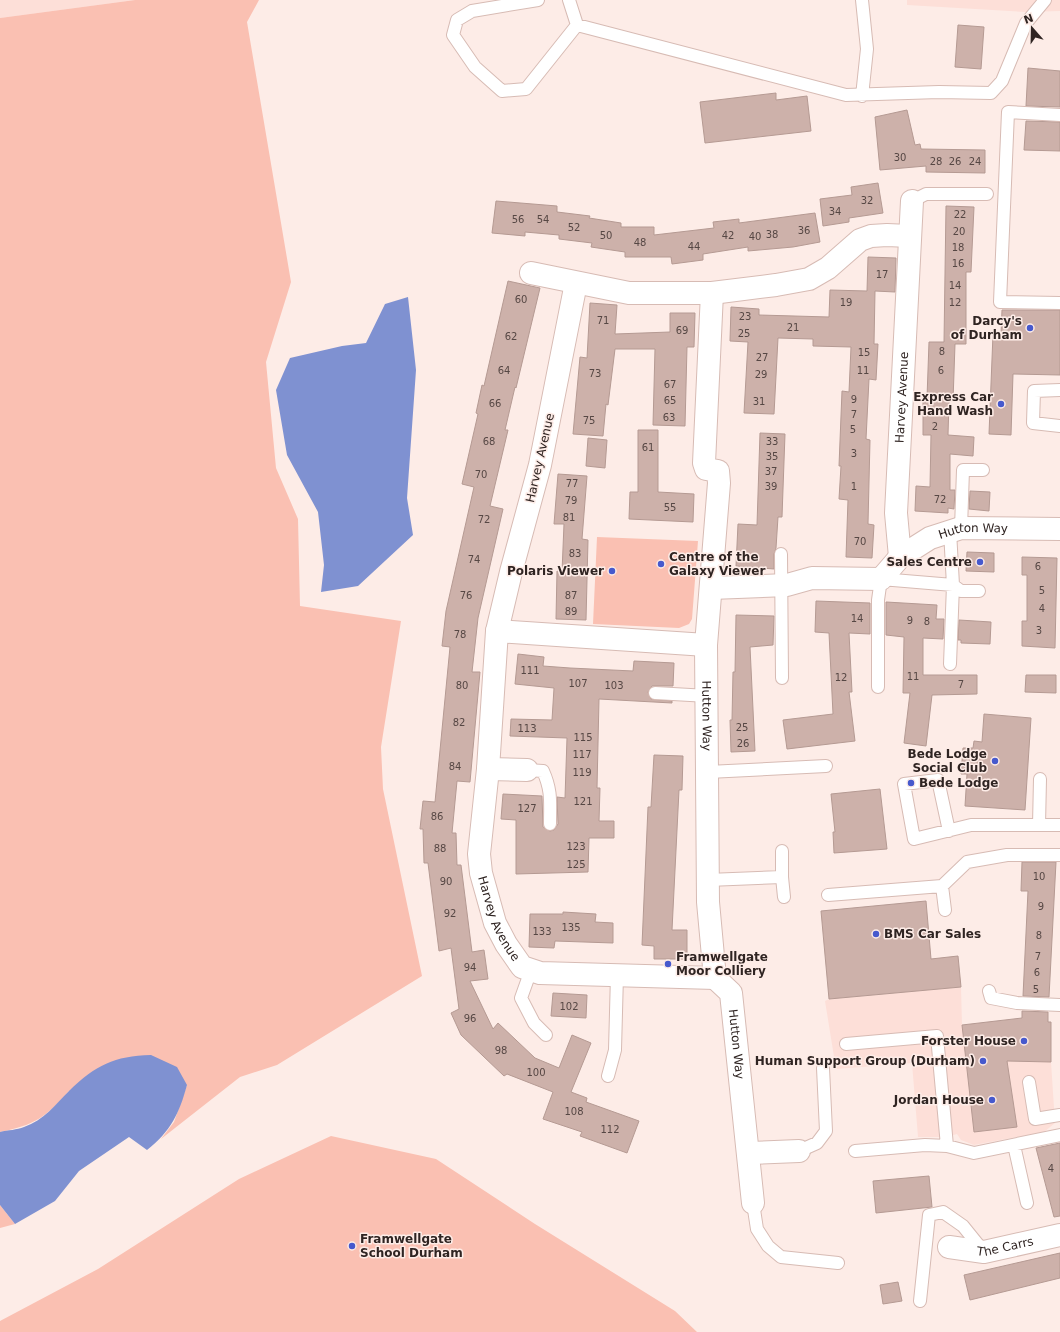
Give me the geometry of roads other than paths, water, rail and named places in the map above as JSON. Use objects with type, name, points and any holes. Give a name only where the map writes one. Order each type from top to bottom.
[{"type":"street","name":"Harvey Avenue","points":[[900,557],[896,513],[909,236],[912,201]]},
{"type":"street","points":[[531,273],[629,293],[712,293],[776,285],[808,279],[828,268],[860,240],[871,236],[909,236]]},
{"type":"street","name":"Harvey Avenue","points":[[576,283],[540,465],[511,572],[497,631],[488,770],[479,854],[480,873],[495,923],[506,944],[522,967],[540,973],[715,978]]},
{"type":"street","points":[[712,293],[704,463],[706,469],[718,471],[719,483],[711,588],[781,585],[812,578],[881,579]]},
{"type":"street","name":"Hutton Way","points":[[881,579],[900,557],[930,538],[956,529],[1060,529]]},
{"type":"street","name":"Hutton Way","points":[[711,588],[706,645],[708,696],[708,880],[715,978],[730,993],[749,1153],[753,1203]]},
{"type":"street","points":[[497,631],[706,645]]},
{"type":"street","points":[[488,770],[527,770]]},
{"type":"street","points":[[749,1153],[799,1151]]},
{"type":"street","name":"The Carrs","points":[[950,1248],[984,1252],[1060,1235]]},
{"type":"lane","points":[[538,0],[472,11],[457,20],[453,35],[475,67],[502,92],[526,89],[577,25]]},
{"type":"lane","points":[[569,0],[577,25]]},
{"type":"lane","points":[[862,0],[867,49],[862,96]]},
{"type":"lane","points":[[577,25],[846,95],[862,96],[939,92],[991,93],[1002,81],[1026,23],[1045,0]]},
{"type":"lane","points":[[1060,115],[1008,112],[1000,302],[1060,303]]},
{"type":"lane","points":[[912,201],[926,194],[987,194]]},
{"type":"lane","points":[[1060,390],[1034,391],[1033,423],[1060,426]]},
{"type":"lane","points":[[950,664],[956,529],[963,470],[983,470]]},
{"type":"lane","points":[[781,554],[782,678]]},
{"type":"lane","points":[[878,687],[878,600],[881,579],[953,585],[961,591],[979,591]]},
{"type":"lane","points":[[655,693],[708,696]]},
{"type":"lane","points":[[708,772],[826,766]]},
{"type":"lane","points":[[527,770],[543,771],[548,781],[550,789],[550,824]]},
{"type":"lane","points":[[1039,825],[1040,779]]},
{"type":"lane","points":[[949,831],[938,780],[904,784],[914,839],[971,826],[1060,825]]},
{"type":"lane","points":[[782,851],[784,897]]},
{"type":"lane","points":[[828,895],[942,886],[967,862],[1007,855],[1060,855]]},
{"type":"lane","points":[[708,880],[782,877]]},
{"type":"lane","points":[[942,886],[945,910]]},
{"type":"lane","points":[[531,970],[521,998],[534,1023],[546,1035]]},
{"type":"lane","points":[[608,1076],[614,1050],[617,975]]},
{"type":"lane","points":[[989,991],[990,998],[1017,1003],[1060,1005]]},
{"type":"lane","points":[[846,1044],[937,1036],[947,1146]]},
{"type":"lane","points":[[799,1151],[817,1143],[826,1131],[823,1068]]},
{"type":"lane","points":[[1029,1082],[1035,1119],[1060,1115]]},
{"type":"lane","points":[[855,1151],[925,1145],[947,1146],[974,1153],[1060,1135]]},
{"type":"lane","points":[[1014,1145],[1028,1203]]},
{"type":"lane","points":[[753,1203],[757,1229],[768,1246],[781,1257],[838,1263]]},
{"type":"lane","points":[[920,1301],[929,1215],[943,1212],[963,1226],[984,1252]]},
{"type":"water","points":[[408,297],[416,370],[407,498],[413,535],[358,586],[321,592],[324,565],[318,512],[287,455],[276,390],[290,358],[342,346],[366,343],[385,304]]},
{"type":"water","points":[[151,1055],[177,1067],[187,1085],[181,1105],[168,1129],[147,1150],[129,1137],[79,1171],[55,1201],[15,1224],[0,1205],[0,1132],[21,1128],[38,1120],[49,1112],[79,1082],[97,1068],[126,1057]]},
{"type":"place","name":"Darcy's of Durham","points":[[1030,328]]},
{"type":"place","name":"Express Car Hand Wash","points":[[1001,404]]},
{"type":"place","name":"Sales Centre","points":[[980,562]]},
{"type":"place","name":"Centre of the Galaxy Viewer","points":[[661,564]]},
{"type":"place","name":"Polaris Viewer","points":[[612,571]]},
{"type":"place","name":"Bede Lodge Social Club","points":[[995,761]]},
{"type":"place","name":"Bede Lodge","points":[[911,783]]},
{"type":"place","name":"BMS Car Sales","points":[[876,934]]},
{"type":"place","name":"Framwellgate Moor Colliery","points":[[668,964]]},
{"type":"place","name":"Forster House","points":[[1024,1041]]},
{"type":"place","name":"Human Support Group (Durham)","points":[[983,1061]]},
{"type":"place","name":"Jordan House","points":[[992,1100]]},
{"type":"place","name":"Framwellgate School Durham","points":[[352,1246]]}]
